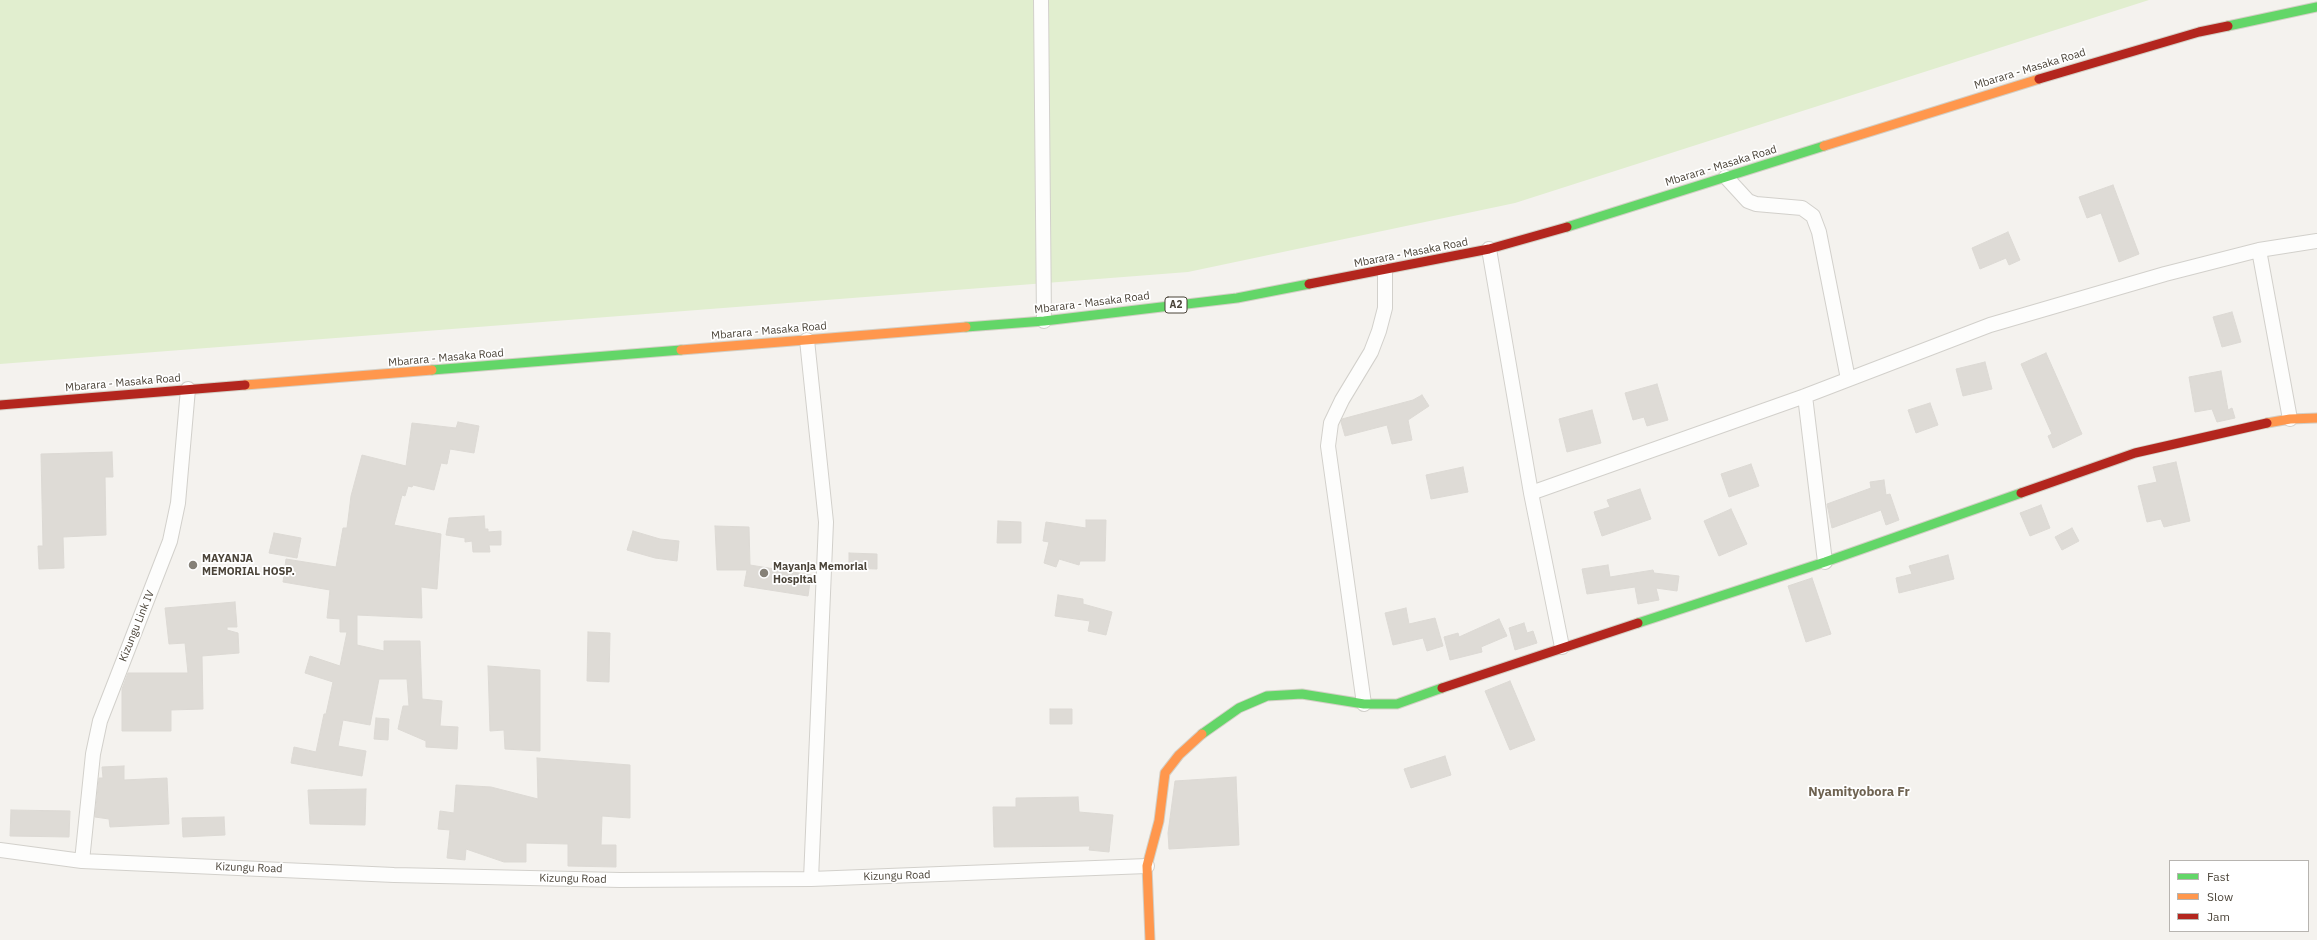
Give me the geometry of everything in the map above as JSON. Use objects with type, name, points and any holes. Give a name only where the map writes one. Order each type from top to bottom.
[{"type":"main road","name":"Mbarara - Masaka Road","points":[[0,405],[188,389],[381,376],[1044,321],[1237,298],[1385,271],[1489,249],[1726,177],[2012,86],[2192,34],[2317,7]]},
{"type":"main road","points":[[1150,940],[1147,866],[1159,821],[1161,792],[1165,773],[1179,755],[1209,728],[1239,708],[1267,696],[1302,694],[1364,704],[1397,704],[1562,647],[1825,562],[2135,453],[2290,419],[2317,418]]},
{"type":"street","points":[[1041,0],[1044,321]]},
{"type":"street","points":[[1726,177],[1740,194],[1752,202],[1802,208],[1813,216],[1820,232],[1848,379]]},
{"type":"street","points":[[1531,492],[1805,396],[1990,325],[2165,274],[2259,250],[2317,241]]},
{"type":"street","points":[[1489,249],[1531,492],[1562,647]]},
{"type":"street","points":[[2259,250],[2290,419]]},
{"type":"street","points":[[1364,704],[1328,446],[1331,423],[1342,400],[1371,352],[1379,331],[1385,308],[1385,271]]},
{"type":"street","points":[[807,340],[826,522],[811,879]]},
{"type":"street","name":"Kizungu Link IV","points":[[82,861],[94,754],[100,721],[170,541],[178,503],[188,389]]},
{"type":"street","points":[[1805,396],[1825,562]]},
{"type":"street","name":"Kizungu Road","points":[[0,850],[82,861],[425,876],[620,880],[811,879],[1147,866]]},
{"type":"green space","points":[[0,0],[2149,0],[1515,203],[1188,272],[0,364]]},
{"type":"building","points":[[2113,185],[2139,254],[2119,262],[2101,213],[2087,218],[2079,197]]},
{"type":"building","points":[[2008,232],[2020,260],[2009,265],[2006,258],[1980,269],[1972,248]]},
{"type":"building","points":[[2232,312],[2241,342],[2222,347],[2213,317]]},
{"type":"building","points":[[2046,353],[2082,434],[2053,448],[2048,436],[2052,434],[2021,364]]},
{"type":"building","points":[[1985,362],[1992,389],[1963,396],[1956,369]]},
{"type":"building","points":[[2221,371],[2228,410],[2232,408],[2235,418],[2217,422],[2212,409],[2195,412],[2189,377]]},
{"type":"building","points":[[1657,384],[1668,420],[1647,426],[1644,417],[1633,420],[1625,393]]},
{"type":"building","points":[[1422,395],[1429,406],[1408,420],[1412,440],[1392,444],[1387,425],[1345,436],[1341,422],[1342,419],[1413,400]]},
{"type":"building","points":[[1930,403],[1938,425],[1916,433],[1908,410]]},
{"type":"building","points":[[1592,410],[1601,443],[1567,452],[1559,419]]},
{"type":"building","points":[[458,422],[479,426],[474,453],[450,449],[447,464],[441,463],[434,490],[413,485],[412,487],[408,486],[405,496],[402,495],[394,525],[441,534],[437,589],[421,587],[422,618],[357,615],[357,645],[384,651],[384,641],[420,641],[422,699],[442,701],[440,726],[458,727],[457,749],[426,747],[426,741],[398,729],[403,706],[409,706],[407,679],[379,679],[370,725],[343,720],[338,746],[366,751],[362,776],[291,763],[294,747],[316,752],[333,682],[305,673],[310,656],[340,666],[347,632],[340,632],[340,619],[327,618],[330,590],[283,582],[286,559],[336,567],[343,528],[347,528],[351,496],[362,455],[406,466],[412,423],[456,428]]},
{"type":"building","points":[[112,452],[113,477],[105,477],[106,535],[63,537],[64,568],[39,569],[38,546],[43,546],[41,454]]},
{"type":"building","points":[[2176,462],[2190,521],[2164,527],[2161,519],[2147,522],[2138,486],[2157,482],[2153,467]]},
{"type":"building","points":[[1751,464],[1759,486],[1729,497],[1721,474]]},
{"type":"building","points":[[1463,467],[1468,492],[1431,499],[1426,475]]},
{"type":"building","points":[[1884,480],[1886,495],[1890,494],[1899,520],[1886,525],[1881,510],[1832,528],[1827,504],[1871,488],[1870,482]]},
{"type":"building","points":[[1640,489],[1651,519],[1602,536],[1594,512],[1610,507],[1607,500]]},
{"type":"building","points":[[2041,505],[2050,528],[2030,536],[2020,513]]},
{"type":"building","points":[[1731,509],[1747,544],[1719,556],[1704,521]]},
{"type":"building","points":[[484,516],[485,529],[488,529],[488,532],[501,531],[501,545],[489,545],[490,552],[473,552],[472,541],[465,542],[465,538],[446,535],[449,518]]},
{"type":"building","points":[[1086,520],[1106,520],[1105,561],[1080,561],[1079,565],[1059,559],[1056,567],[1044,563],[1049,542],[1043,541],[1046,522],[1086,528]]},
{"type":"building","points":[[998,521],[1021,522],[1021,543],[997,543]]},
{"type":"building","points":[[715,526],[749,527],[750,565],[811,575],[808,596],[744,586],[747,570],[717,570]]},
{"type":"building","points":[[2072,528],[2079,541],[2062,550],[2055,537]]},
{"type":"building","points":[[633,531],[660,539],[679,541],[677,561],[655,558],[627,550]]},
{"type":"building","points":[[274,533],[301,538],[297,558],[269,553]]},
{"type":"building","points":[[849,553],[877,554],[877,569],[849,568]]},
{"type":"building","points":[[1948,555],[1954,579],[1899,593],[1896,578],[1912,574],[1909,566]]},
{"type":"building","points":[[1608,565],[1610,577],[1653,570],[1654,573],[1679,576],[1677,591],[1656,588],[1659,600],[1638,604],[1635,587],[1587,594],[1582,569]]},
{"type":"building","points":[[1812,578],[1831,634],[1806,642],[1788,586]]},
{"type":"building","points":[[1058,595],[1083,599],[1083,604],[1112,612],[1106,635],[1088,631],[1090,621],[1055,616]]},
{"type":"building","points":[[235,602],[237,627],[227,627],[227,630],[238,633],[239,653],[202,656],[203,709],[171,710],[171,731],[122,731],[122,689],[128,673],[188,673],[185,643],[169,644],[165,608]]},
{"type":"building","points":[[1406,608],[1409,624],[1435,618],[1443,646],[1427,651],[1423,638],[1393,645],[1385,613]]},
{"type":"building","points":[[1499,619],[1507,636],[1481,647],[1482,652],[1450,660],[1444,637],[1458,633],[1459,637]]},
{"type":"building","points":[[1524,623],[1527,633],[1533,631],[1537,643],[1515,650],[1509,628]]},
{"type":"building","points":[[588,632],[610,633],[609,682],[587,681]]},
{"type":"building","points":[[488,666],[540,670],[540,751],[505,749],[504,730],[490,731]]},
{"type":"building","points":[[1510,681],[1535,740],[1510,750],[1485,691]]},
{"type":"building","points":[[1050,709],[1072,709],[1072,724],[1050,724]]},
{"type":"building","points":[[376,718],[389,719],[388,740],[374,739]]},
{"type":"building","points":[[1445,756],[1451,775],[1411,788],[1404,769]]},
{"type":"building","points":[[537,758],[630,765],[630,818],[602,816],[601,845],[616,845],[616,867],[568,866],[568,844],[526,843],[526,862],[504,862],[466,849],[465,860],[447,858],[450,830],[438,829],[440,811],[454,813],[456,785],[491,787],[538,799]]},
{"type":"building","points":[[124,766],[124,780],[167,778],[169,824],[110,827],[109,819],[95,817],[99,778],[103,778],[102,767]]},
{"type":"building","points":[[1236,777],[1239,845],[1169,849],[1168,833],[1175,781]]},
{"type":"building","points":[[366,789],[365,825],[310,824],[308,790]]},
{"type":"building","points":[[1078,797],[1079,812],[1113,815],[1109,852],[1089,850],[1090,846],[994,847],[993,807],[1016,807],[1016,798]]},
{"type":"building","points":[[11,810],[70,811],[69,837],[10,836]]},
{"type":"building","points":[[224,817],[225,835],[183,837],[182,818]]},
{"type":"traffic: fast","points":[[2228,26],[2317,7]]},
{"type":"traffic: fast","points":[[1567,227],[1824,146]]},
{"type":"traffic: fast","points":[[966,327],[1044,321],[1237,298],[1309,284]]},
{"type":"traffic: fast","points":[[432,370],[681,350]]},
{"type":"traffic: fast","points":[[1638,623],[1825,562],[2021,493]]},
{"type":"traffic: fast","points":[[1202,734],[1239,708],[1267,696],[1302,694],[1364,704],[1397,704],[1442,688]]},
{"type":"traffic: slow","points":[[1824,146],[2039,79]]},
{"type":"traffic: slow","points":[[681,350],[966,327]]},
{"type":"traffic: slow","points":[[245,385],[432,370]]},
{"type":"traffic: slow","points":[[2267,423],[2290,419],[2317,418]]},
{"type":"traffic: slow","points":[[1150,940],[1147,866],[1159,821],[1165,773],[1179,755],[1202,734]]},
{"type":"traffic: jam","points":[[2039,79],[2199,32],[2228,26]]},
{"type":"traffic: jam","points":[[1309,284],[1489,249],[1567,227]]},
{"type":"traffic: jam","points":[[0,405],[245,385]]},
{"type":"traffic: jam","points":[[2021,493],[2135,453],[2267,423]]},
{"type":"traffic: jam","points":[[1442,688],[1638,623]]},
{"type":"place","name":"MAYANJA MEMORIAL HOSP.","points":[[193,565]]},
{"type":"place","name":"Mayanja Memorial Hospital","points":[[764,573]]},
{"type":"district","name":"Nyamityobora Fr","points":[[1859,792]]}]
